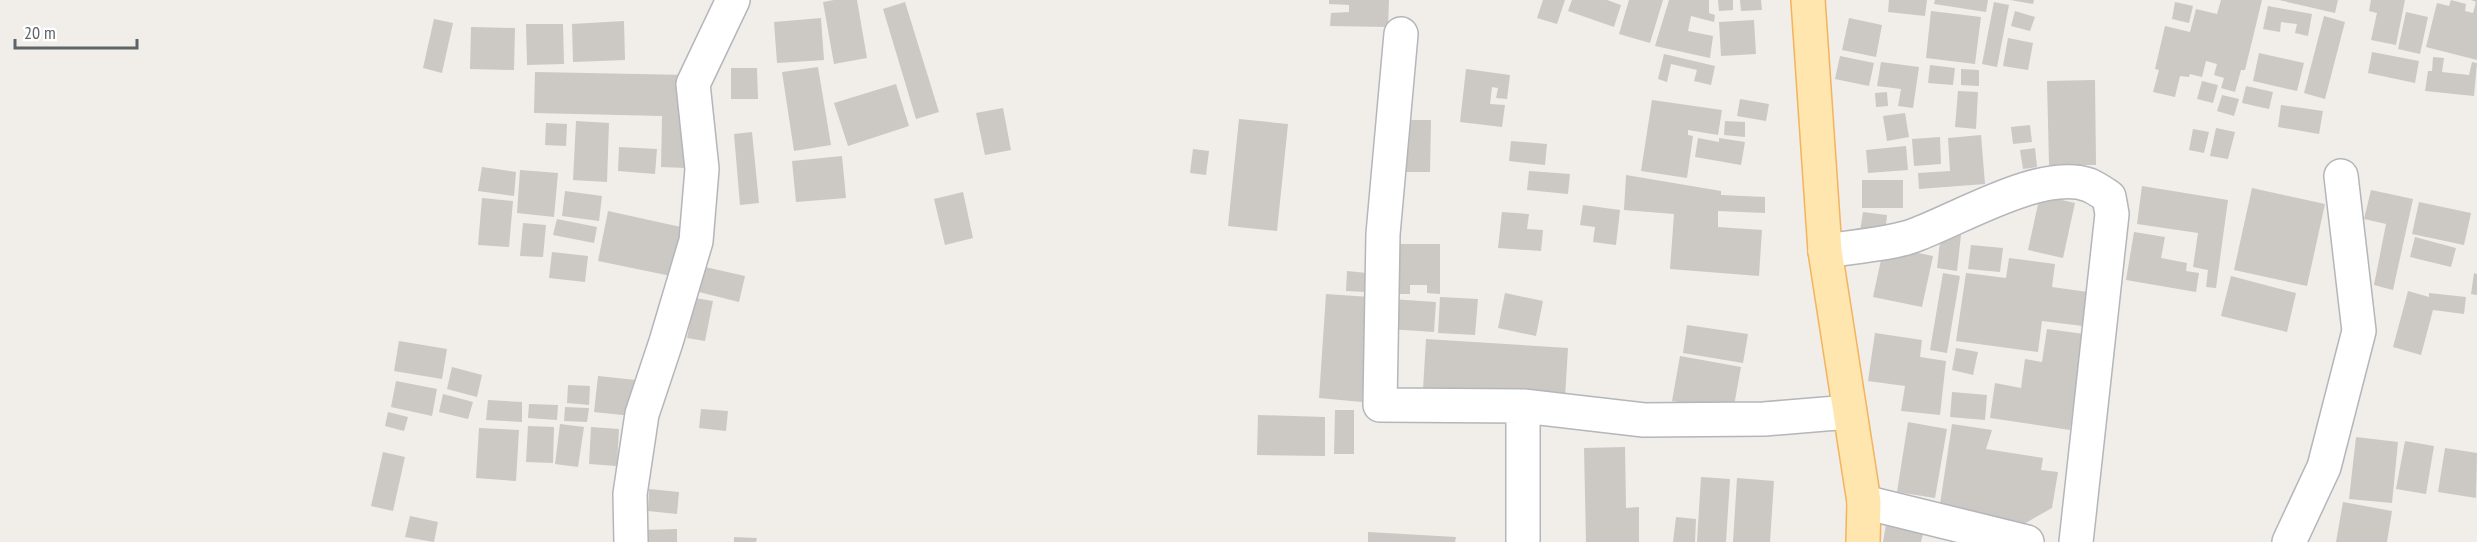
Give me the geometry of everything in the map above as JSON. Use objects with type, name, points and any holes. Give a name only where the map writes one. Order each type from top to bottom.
[{"type":"main road","points":[[1808,0],[1825,251],[1864,502],[1863,542]]},
{"type":"street","points":[[631,542],[630,494],[642,414],[696,241],[702,169],[693,84],[733,0]]},
{"type":"street","points":[[1401,34],[1383,234],[1380,405],[1523,406],[1644,420],[1764,419],[1850,412]]},
{"type":"street","points":[[2289,542],[2324,467],[2359,331],[2341,176]]},
{"type":"street","points":[[1825,251],[1914,236],[1961,214],[2042,184],[2088,185],[2109,197],[2112,214],[2076,542]]},
{"type":"street","points":[[1523,406],[1523,542]]},
{"type":"street","points":[[1864,502],[2027,542]]},
{"type":"building","points":[[857,0],[867,58],[834,64],[823,2]]},
{"type":"building","points":[[1329,0],[1389,0],[1388,27],[1330,26],[1331,13],[1349,12],[1349,5],[1329,4]]},
{"type":"building","points":[[1543,0],[1565,0],[1557,24],[1537,18]]},
{"type":"building","points":[[1572,0],[1607,0],[1621,5],[1614,27],[1568,11]]},
{"type":"building","points":[[1629,0],[1663,0],[1650,43],[1619,34]]},
{"type":"building","points":[[1669,0],[1709,0],[1709,13],[1715,15],[1714,22],[1691,16],[1688,31],[1713,36],[1710,58],[1655,46]]},
{"type":"building","points":[[1718,0],[1733,0],[1733,10],[1719,11]]},
{"type":"building","points":[[1740,0],[1761,0],[1762,10],[1741,11]]},
{"type":"building","points":[[1889,0],[1927,0],[1925,16],[1888,12]]},
{"type":"building","points":[[1935,0],[1988,0],[1986,12],[1934,4]]},
{"type":"building","points":[[2010,0],[2034,0],[2033,4]]},
{"type":"building","points":[[2221,0],[2262,0],[2245,70],[2241,70],[2235,92],[2221,88],[2224,78],[2214,75],[2217,64],[2206,61],[2202,77],[2190,74],[2189,77],[2180,76],[2175,97],[2153,92],[2159,70],[2155,69],[2165,26],[2190,32],[2196,9],[2217,14]]},
{"type":"building","points":[[2279,0],[2338,0],[2335,13]]},
{"type":"building","points":[[2371,0],[2405,0],[2396,45],[2371,40],[2377,13],[2369,11]]},
{"type":"building","points":[[2451,0],[2466,4],[2465,11],[2473,13],[2476,2],[2471,0],[2477,0],[2477,60],[2426,47],[2437,3],[2449,6]]},
{"type":"building","points":[[905,2],[939,112],[916,119],[883,9]]},
{"type":"building","points":[[1994,2],[2009,5],[1997,67],[1982,64]]},
{"type":"building","points":[[2175,2],[2193,6],[2189,23],[2172,19]]},
{"type":"building","points":[[2268,6],[2312,14],[2308,36],[2295,33],[2297,24],[2281,22],[2280,32],[2263,29]]},
{"type":"building","points":[[1931,11],[1981,17],[1975,64],[1926,58]]},
{"type":"building","points":[[2015,11],[2035,17],[2030,31],[2011,26]]},
{"type":"building","points":[[2406,12],[2428,17],[2420,54],[2398,49]]},
{"type":"building","points":[[2324,16],[2345,22],[2325,99],[2304,93]]},
{"type":"building","points":[[821,18],[824,60],[777,63],[774,22]]},
{"type":"building","points":[[1849,18],[1882,25],[1876,57],[1842,50]]},
{"type":"building","points":[[434,19],[453,23],[442,73],[423,68]]},
{"type":"building","points":[[1754,20],[1756,54],[1721,56],[1719,22]]},
{"type":"building","points":[[624,21],[625,60],[573,62],[572,24]]},
{"type":"building","points":[[526,24],[563,24],[564,64],[527,65]]},
{"type":"building","points":[[471,27],[515,28],[514,70],[470,69]]},
{"type":"building","points":[[2008,38],[2033,43],[2028,70],[2003,66]]},
{"type":"building","points":[[2372,52],[2419,61],[2415,83],[2368,73]]},
{"type":"building","points":[[2259,53],[2304,63],[2297,91],[2253,81]]},
{"type":"building","points":[[1664,54],[1715,66],[1711,85],[1694,81],[1697,70],[1671,64],[1667,82],[1658,79]]},
{"type":"building","points":[[1840,56],[1874,63],[1869,86],[1835,79]]},
{"type":"building","points":[[2433,57],[2444,58],[2442,72],[2469,75],[2472,62],[2477,63],[2474,96],[2425,91],[2428,71],[2432,71]]},
{"type":"building","points":[[1881,62],[1919,67],[1913,108],[1898,106],[1901,89],[1877,86]]},
{"type":"building","points":[[1930,65],[1955,68],[1953,85],[1928,83]]},
{"type":"building","points":[[818,67],[831,145],[794,151],[782,72]]},
{"type":"building","points":[[731,68],[757,68],[758,99],[731,99]]},
{"type":"building","points":[[1466,69],[1510,75],[1507,99],[1496,98],[1498,88],[1492,87],[1490,104],[1505,105],[1502,127],[1460,122]]},
{"type":"building","points":[[1961,69],[1979,70],[1979,86],[1961,85]]},
{"type":"building","points":[[535,72],[689,75],[687,168],[661,167],[662,116],[534,113]]},
{"type":"building","points":[[2095,80],[2096,165],[2049,165],[2047,81]]},
{"type":"building","points":[[2202,81],[2218,85],[2213,103],[2197,99]]},
{"type":"building","points":[[896,84],[909,126],[848,146],[834,103]]},
{"type":"building","points":[[2246,86],[2273,92],[2269,109],[2242,103]]},
{"type":"building","points":[[1958,91],[1978,92],[1976,129],[1955,127]]},
{"type":"building","points":[[1887,92],[1888,106],[1876,107],[1875,93]]},
{"type":"building","points":[[2222,95],[2239,99],[2234,116],[2217,111]]},
{"type":"building","points":[[1740,99],[1769,104],[1766,121],[1737,116]]},
{"type":"building","points":[[1652,100],[1722,110],[1718,135],[1688,130],[1688,135],[1693,136],[1687,178],[1641,171]]},
{"type":"building","points":[[2281,105],[2323,111],[2319,134],[2278,127]]},
{"type":"building","points":[[1003,108],[1011,150],[985,155],[976,113]]},
{"type":"building","points":[[1905,113],[1909,137],[1887,141],[1883,116]]},
{"type":"building","points":[[1239,119],[1288,124],[1277,231],[1228,226]]},
{"type":"building","points":[[1403,120],[1431,120],[1430,172],[1403,172]]},
{"type":"building","points":[[576,121],[609,123],[607,182],[573,180]]},
{"type":"building","points":[[1725,121],[1745,122],[1745,137],[1724,135]]},
{"type":"building","points":[[546,123],[567,124],[566,146],[545,145]]},
{"type":"building","points":[[2030,125],[2032,142],[2013,144],[2011,127]]},
{"type":"building","points":[[2216,128],[2235,132],[2228,159],[2210,156]]},
{"type":"building","points":[[2193,129],[2209,132],[2204,153],[2189,150]]},
{"type":"building","points":[[752,132],[759,203],[740,205],[734,134]]},
{"type":"building","points":[[1981,135],[1985,184],[1919,189],[1918,173],[1950,171],[1948,138]]},
{"type":"building","points":[[1940,137],[1941,164],[1914,166],[1912,139]]},
{"type":"building","points":[[1698,138],[1719,142],[1719,138],[1745,142],[1741,165],[1695,157]]},
{"type":"building","points":[[1511,141],[1547,144],[1545,165],[1509,161]]},
{"type":"building","points":[[1906,146],[1908,170],[1868,173],[1866,150]]},
{"type":"building","points":[[619,147],[657,149],[655,174],[618,171]]},
{"type":"building","points":[[2035,148],[2037,167],[2023,169],[2020,150]]},
{"type":"building","points":[[1193,149],[1209,151],[1206,175],[1190,173]]},
{"type":"building","points":[[842,156],[846,198],[796,202],[792,161]]},
{"type":"building","points":[[482,167],[516,172],[514,196],[478,191]]},
{"type":"building","points":[[520,170],[558,173],[554,217],[517,213]]},
{"type":"building","points":[[1529,171],[1570,174],[1568,194],[1527,190]]},
{"type":"building","points":[[1626,175],[1721,191],[1721,195],[1765,197],[1765,213],[1718,211],[1718,227],[1762,230],[1759,276],[1670,269],[1674,214],[1624,210]]},
{"type":"building","points":[[1862,180],[1903,180],[1903,208],[1862,208]]},
{"type":"building","points":[[2142,186],[2228,200],[2216,288],[2206,287],[2208,270],[2193,267],[2198,233],[2137,224]]},
{"type":"building","points":[[2252,188],[2325,204],[2307,286],[2234,270]]},
{"type":"building","points":[[2371,190],[2413,199],[2393,290],[2374,285],[2386,224],[2364,219]]},
{"type":"building","points":[[565,191],[602,196],[599,221],[562,216]]},
{"type":"building","points":[[963,192],[973,238],[945,245],[934,199]]},
{"type":"building","points":[[2040,195],[2075,203],[2063,258],[2028,250]]},
{"type":"building","points":[[482,198],[513,201],[509,247],[478,245]]},
{"type":"building","points":[[2419,202],[2471,213],[2464,245],[2412,234]]},
{"type":"building","points":[[1583,205],[1620,210],[1616,245],[1593,242],[1595,227],[1580,225]]},
{"type":"building","points":[[608,211],[681,227],[671,276],[598,261]]},
{"type":"building","points":[[1502,212],[1529,214],[1527,229],[1543,230],[1541,251],[1498,248]]},
{"type":"building","points":[[1863,212],[1887,215],[1885,235],[1860,231]]},
{"type":"building","points":[[557,219],[597,227],[594,243],[553,235]]},
{"type":"building","points":[[523,223],[546,225],[543,257],[520,256]]},
{"type":"building","points":[[2134,232],[2165,237],[2161,258],[2187,263],[2186,271],[2199,273],[2196,292],[2126,280]]},
{"type":"building","points":[[1941,233],[1961,235],[1957,271],[1937,268]]},
{"type":"building","points":[[2415,237],[2456,248],[2451,267],[2410,257]]},
{"type":"building","points":[[1392,244],[1440,244],[1440,294],[1427,293],[1427,285],[1410,285],[1410,294],[1391,294]]},
{"type":"building","points":[[1971,245],[2003,248],[2000,272],[1968,269]]},
{"type":"building","points":[[1884,246],[1933,256],[1922,307],[1873,297]]},
{"type":"building","points":[[552,252],[588,256],[585,282],[549,278]]},
{"type":"building","points":[[2009,258],[2055,264],[2052,287],[2088,292],[2083,326],[2042,321],[2038,352],[1956,341],[1966,273],[2006,278]]},
{"type":"building","points":[[705,267],[745,276],[739,302],[699,292]]},
{"type":"building","points":[[1347,271],[1367,273],[1366,292],[1346,291]]},
{"type":"building","points":[[1943,273],[1960,276],[1947,353],[1930,350]]},
{"type":"building","points":[[2474,273],[2477,274],[2477,295],[2471,294]]},
{"type":"building","points":[[2231,276],[2296,293],[2287,332],[2221,316]]},
{"type":"building","points":[[2408,291],[2429,297],[2429,293],[2466,297],[2464,314],[2433,310],[2421,355],[2393,347]]},
{"type":"building","points":[[1505,293],[1543,301],[1536,336],[1498,328]]},
{"type":"building","points":[[1326,294],[1370,297],[1362,402],[1319,398]]},
{"type":"building","points":[[1440,297],[1478,299],[1475,335],[1438,333]]},
{"type":"building","points":[[695,298],[713,301],[705,341],[687,338]]},
{"type":"building","points":[[1391,299],[1436,302],[1434,332],[1389,329]]},
{"type":"building","points":[[1687,325],[1748,334],[1743,363],[1683,353]]},
{"type":"building","points":[[2047,329],[2084,334],[2070,430],[1990,418],[1995,383],[2021,388],[2025,359],[2042,362]]},
{"type":"building","points":[[1875,333],[1922,340],[1920,357],[1946,361],[1940,415],[1901,411],[1905,386],[1868,381]]},
{"type":"building","points":[[1426,339],[1568,348],[1565,398],[1423,389]]},
{"type":"building","points":[[399,341],[447,349],[442,379],[394,371]]},
{"type":"building","points":[[1956,348],[1978,352],[1973,375],[1952,370]]},
{"type":"building","points":[[1680,356],[1741,367],[1733,411],[1672,401]]},
{"type":"building","points":[[452,367],[482,375],[477,397],[447,389]]},
{"type":"building","points":[[598,376],[636,380],[632,416],[594,412]]},
{"type":"building","points":[[396,381],[437,389],[432,416],[391,407]]},
{"type":"building","points":[[568,385],[590,386],[589,405],[567,403]]},
{"type":"building","points":[[1952,392],[1987,395],[1985,420],[1950,417]]},
{"type":"building","points":[[443,394],[473,402],[468,419],[439,412]]},
{"type":"building","points":[[488,400],[522,402],[522,422],[486,420]]},
{"type":"building","points":[[529,404],[558,405],[557,420],[528,418]]},
{"type":"building","points":[[565,407],[589,408],[587,422],[564,421]]},
{"type":"building","points":[[701,409],[728,411],[726,431],[699,428]]},
{"type":"building","points":[[1335,410],[1354,410],[1354,454],[1334,454]]},
{"type":"building","points":[[388,412],[408,417],[404,431],[385,426]]},
{"type":"building","points":[[1258,415],[1325,417],[1325,456],[1257,455]]},
{"type":"building","points":[[1908,422],[1947,429],[1935,498],[1897,492]]},
{"type":"building","points":[[560,424],[584,427],[578,467],[555,464]]},
{"type":"building","points":[[1952,424],[1992,430],[1986,449],[2043,458],[2041,470],[2058,472],[2052,508],[2015,529],[1939,511]]},
{"type":"building","points":[[528,426],[554,427],[553,463],[526,462]]},
{"type":"building","points":[[591,427],[619,429],[617,466],[589,464]]},
{"type":"building","points":[[479,428],[519,430],[516,481],[476,478]]},
{"type":"building","points":[[2356,437],[2398,442],[2392,503],[2349,499]]},
{"type":"building","points":[[2405,441],[2434,446],[2426,494],[2396,489]]},
{"type":"building","points":[[1625,447],[1626,508],[1639,507],[1639,542],[1586,542],[1584,448]]},
{"type":"building","points":[[2445,448],[2477,453],[2476,498],[2438,492]]},
{"type":"building","points":[[383,452],[405,457],[393,511],[371,506]]},
{"type":"building","points":[[1701,477],[1730,479],[1726,542],[1697,542]]},
{"type":"building","points":[[1737,478],[1774,481],[1770,542],[1733,542]]},
{"type":"building","points":[[649,489],[679,492],[677,514],[648,511]]},
{"type":"building","points":[[2343,502],[2392,511],[2387,542],[2336,542]]},
{"type":"building","points":[[410,516],[438,522],[434,542],[405,537]]},
{"type":"building","points":[[1676,517],[1696,519],[1695,542],[1673,542]]},
{"type":"building","points":[[1886,524],[1924,530],[1921,542],[1883,542]]},
{"type":"building","points":[[677,529],[677,542],[644,542],[643,530]]},
{"type":"building","points":[[1368,532],[1456,537],[1455,542],[1368,542]]},
{"type":"building","points":[[734,537],[757,538],[756,542],[734,542]]}]
